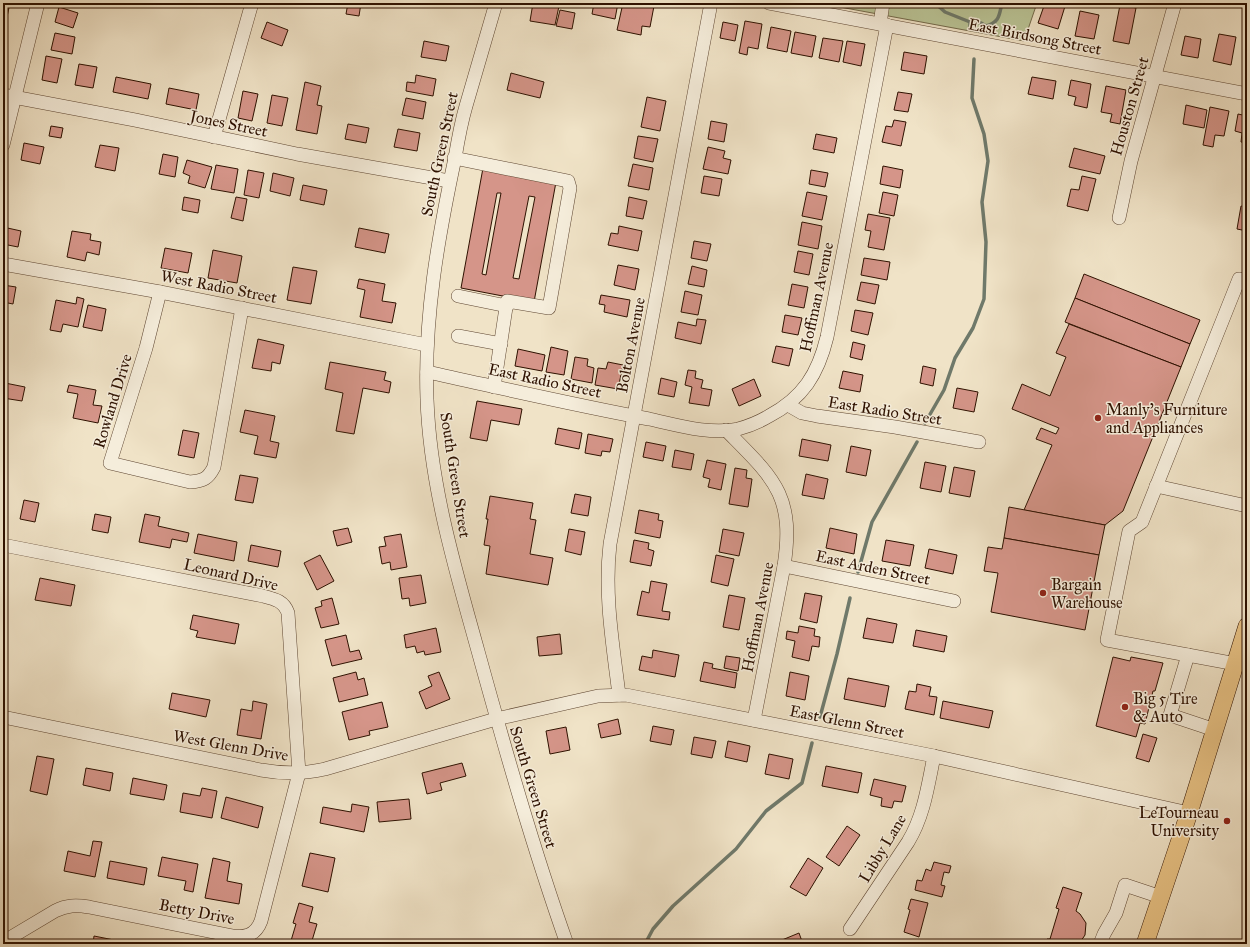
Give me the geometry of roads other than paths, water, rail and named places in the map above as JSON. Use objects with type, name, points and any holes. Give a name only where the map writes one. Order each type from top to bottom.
[{"type":"main road","points":[[1145,944],[1190,813],[1247,626]]},
{"type":"street","points":[[3,144],[9,96],[38,3]]},
{"type":"street","points":[[214,137],[252,3]]},
{"type":"street","points":[[484,3],[495,9]]},
{"type":"street","name":"Bolton Avenue","points":[[619,695],[608,603],[608,568],[611,537],[711,3]]},
{"type":"street","name":"East Birdsong Street","points":[[769,3],[1247,94]]},
{"type":"street","name":"Hoffman Avenue","points":[[726,430],[737,429],[754,423],[788,405],[798,396],[817,368],[822,355],[884,25],[883,3]]},
{"type":"street","name":"Houston Street","points":[[1119,218],[1131,162],[1175,3]]},
{"type":"street","name":"South Green Street","points":[[495,9],[466,106],[449,181],[435,266],[427,344],[427,400],[438,495],[463,597],[496,719],[538,861],[567,944]]},
{"type":"street","name":"Jones Street","points":[[9,96],[135,120],[297,154],[449,181]]},
{"type":"street","points":[[454,158],[568,181],[570,188],[549,308],[507,301],[494,387]]},
{"type":"street","name":"West Radio Street","points":[[3,264],[160,292],[427,344]]},
{"type":"street","points":[[1236,664],[1107,640],[1129,531],[1142,522],[1239,279],[1247,280]]},
{"type":"street","name":"Rowland Drive","points":[[160,292],[146,348],[110,462],[190,482],[199,482],[209,476],[214,467],[242,308]]},
{"type":"street","points":[[458,296],[507,306]]},
{"type":"street","points":[[458,336],[501,344]]},
{"type":"street","name":"East Radio Street","points":[[427,372],[703,430],[726,430]]},
{"type":"street","name":"East Radio Street","points":[[788,405],[802,413],[816,416],[895,427],[979,442]]},
{"type":"street","name":"Hoffman Avenue","points":[[726,430],[769,474],[780,493],[787,527],[787,548],[784,566],[754,720]]},
{"type":"street","points":[[1156,486],[1247,506]]},
{"type":"street","name":"Leonard Drive","points":[[3,545],[263,596],[276,599],[282,603],[288,613],[299,774]]},
{"type":"street","name":"East Arden Street","points":[[784,566],[954,602]]},
{"type":"street","points":[[1188,655],[1170,715],[1216,730]]},
{"type":"street","name":"East Glenn Street","points":[[496,719],[591,698],[619,695],[646,698],[934,756],[1190,813]]},
{"type":"street","name":"West Glenn Drive","points":[[3,717],[262,770],[278,773],[299,774],[325,769],[496,719]]},
{"type":"street","name":"Libby Lane","points":[[850,929],[916,828],[923,807],[934,756]]},
{"type":"street","name":"Betty Drive","points":[[3,942],[59,908],[73,905],[228,935],[241,937],[250,935],[257,929],[261,921],[299,774]]},
{"type":"street","points":[[1100,944],[1116,913],[1125,885],[1161,897]]},
{"type":"waterway","points":[[919,3],[922,5],[929,3]]},
{"type":"waterway","points":[[935,3],[945,12],[970,22],[970,26]]},
{"type":"waterway","points":[[970,22],[981,23],[986,26],[991,24],[998,18],[1002,3]]},
{"type":"waterway","points":[[925,423],[944,390],[955,358],[973,328],[984,299],[986,242],[982,202],[988,161],[984,134],[972,98],[974,59]]},
{"type":"waterway","points":[[858,572],[872,522],[917,442]]},
{"type":"waterway","points":[[820,717],[850,598]]},
{"type":"waterway","points":[[645,944],[653,929],[673,906],[736,849],[766,811],[802,783],[812,743]]},
{"type":"place","name":"Manly's Furniture and Appliances","points":[[1098,418]]},
{"type":"place","name":"Bargain Warehouse","points":[[1043,593]]},
{"type":"place","name":"Big 5 Tire & Auto","points":[[1125,707]]},
{"type":"place","name":"LeTourneau University","points":[[1227,821]]}]
